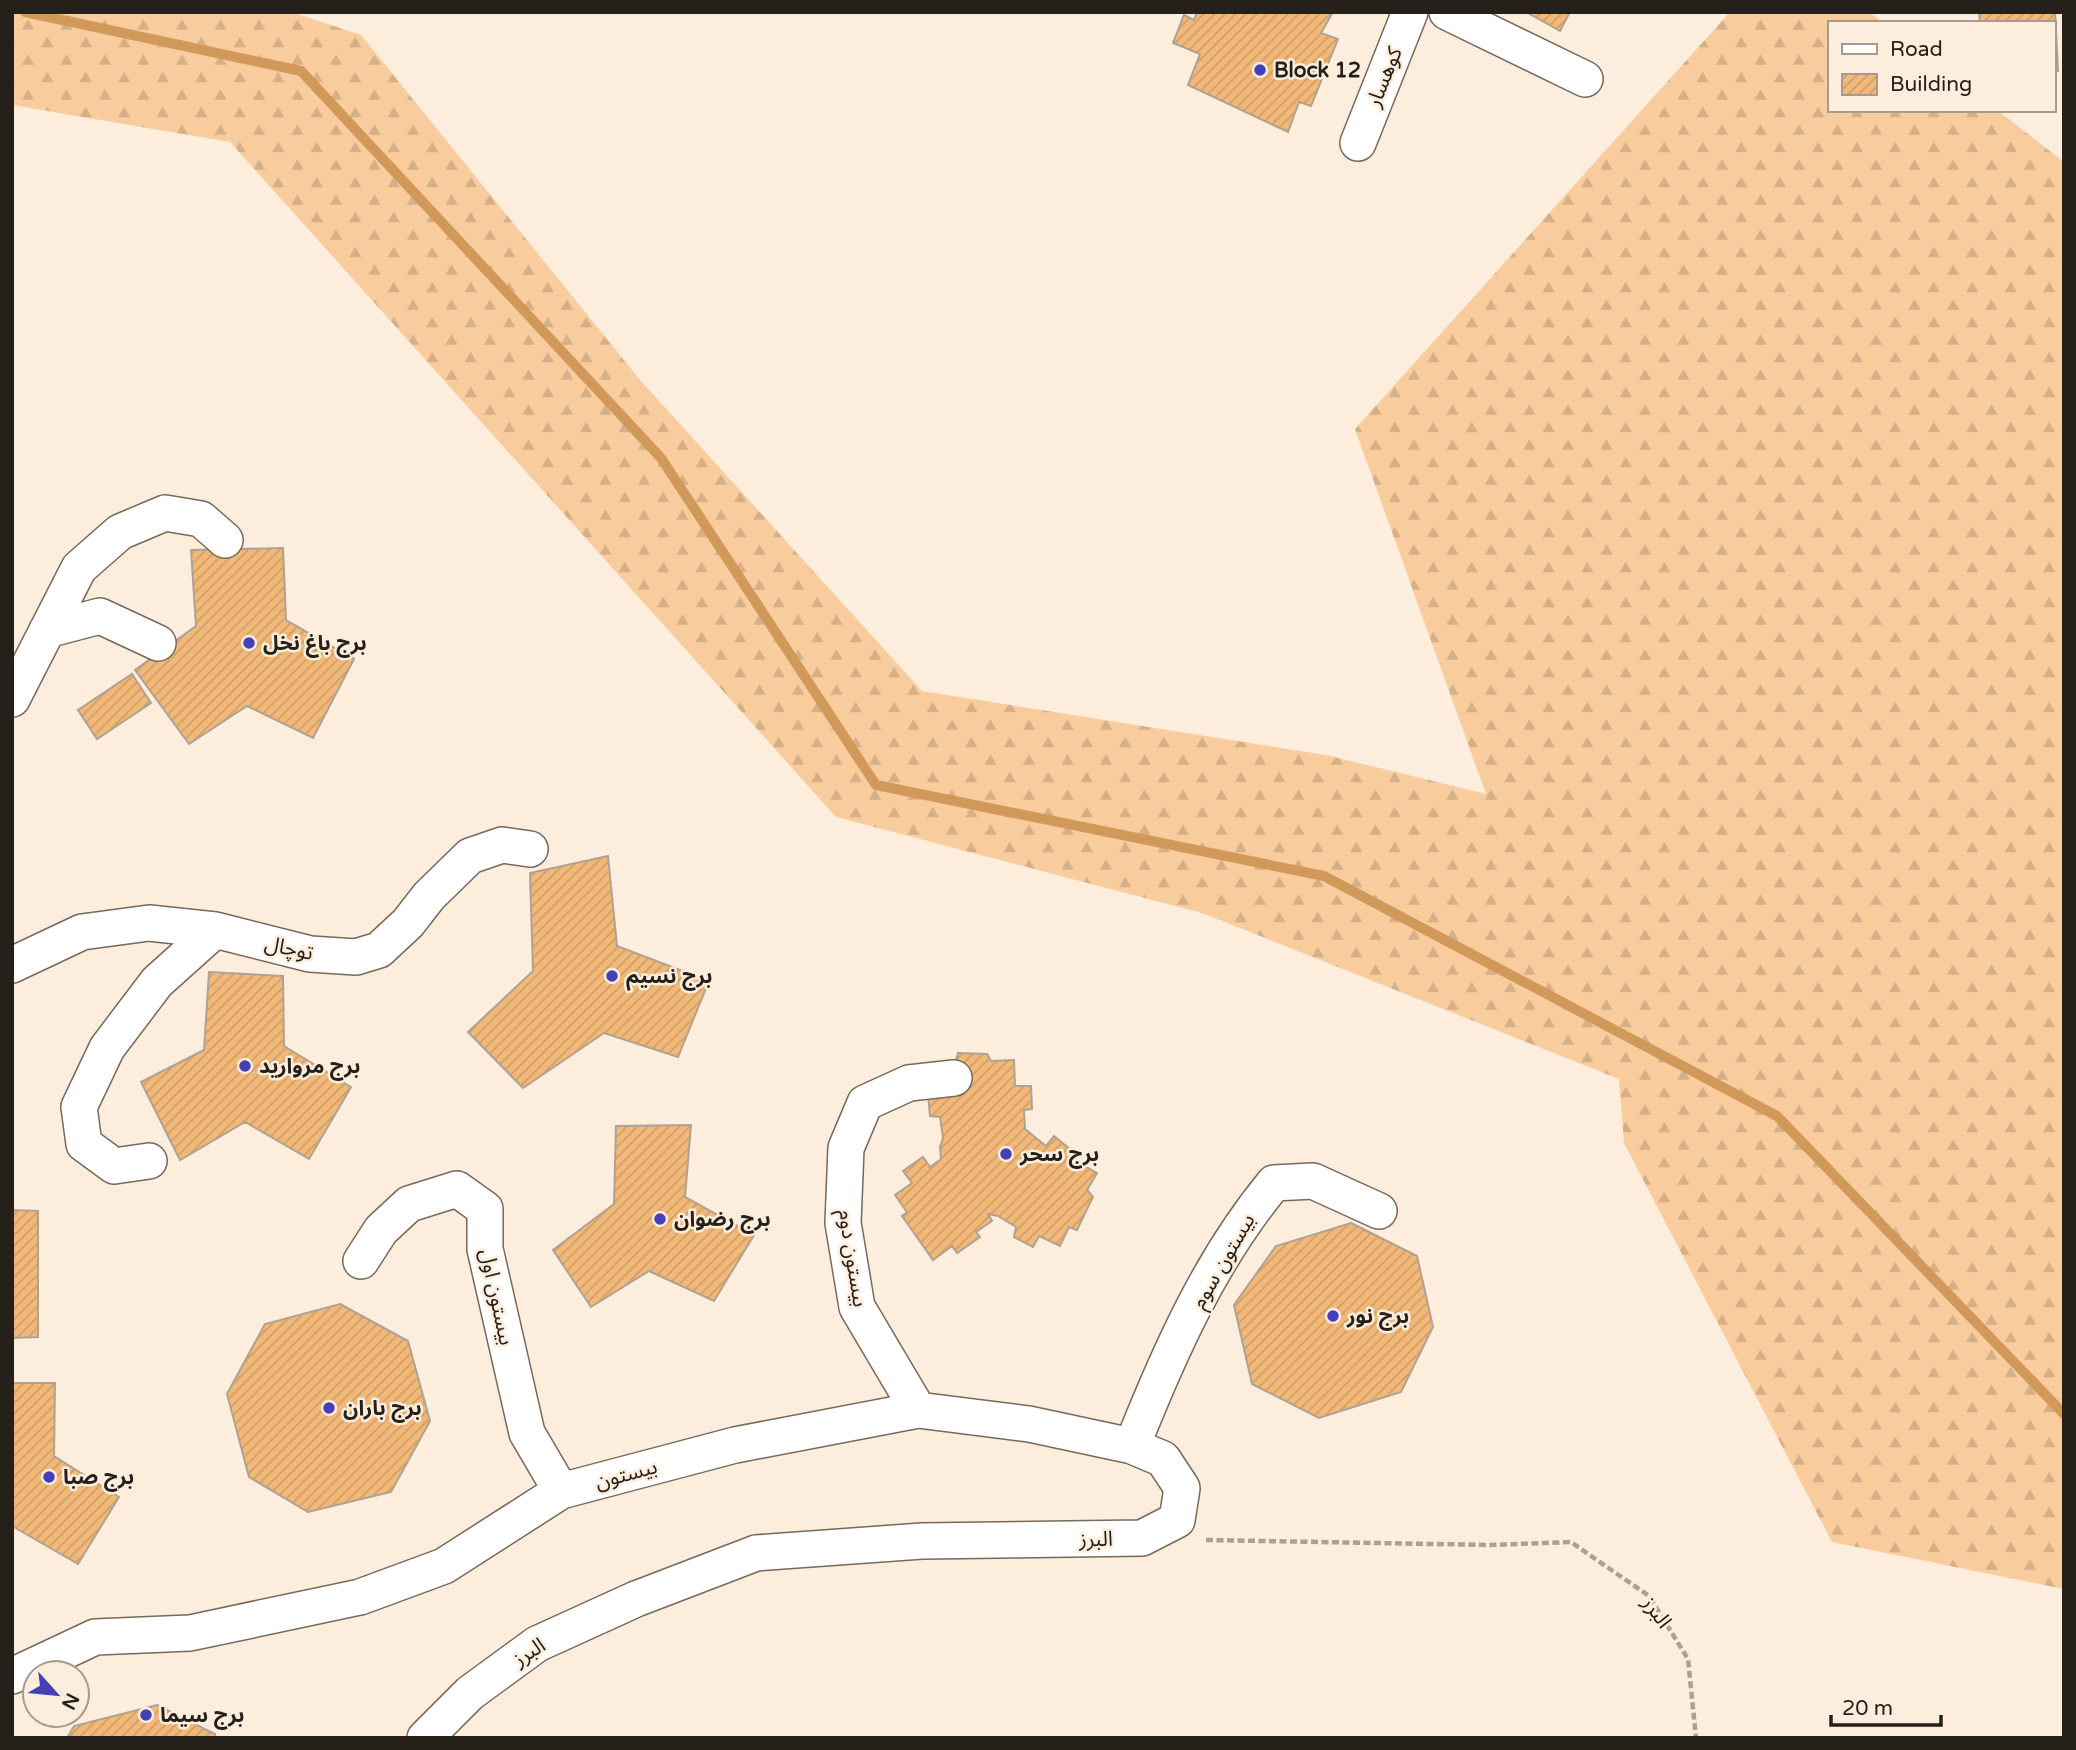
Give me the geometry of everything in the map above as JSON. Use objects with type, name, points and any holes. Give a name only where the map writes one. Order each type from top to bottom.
[{"type":"street","name":"کوهسار","points":[[1358,142],[1410,12]]},
{"type":"street","points":[[1447,12],[1585,79]]},
{"type":"street","points":[[12,699],[79,568],[120,533],[165,513],[201,519],[225,540]]},
{"type":"street","points":[[47,630],[100,616],[158,643]]},
{"type":"street","name":"توچال","points":[[12,965],[82,932],[149,923],[215,930],[310,954],[356,957],[379,950],[470,856],[502,845],[530,849]]},
{"type":"street","points":[[149,1161],[114,1166],[84,1144],[79,1107],[107,1048],[157,982],[215,930]]},
{"type":"street","name":"بیستون دوم","points":[[918,1410],[857,1307],[843,1223],[846,1148],[865,1103],[909,1083],[954,1078]]},
{"type":"street","name":"بیستون سوم","points":[[1132,1446],[1158,1380],[1221,1256],[1274,1183],[1313,1181],[1379,1211]]},
{"type":"street","name":"بیستون اول","points":[[361,1261],[381,1230],[410,1204],[457,1189],[485,1209],[485,1249],[527,1433],[561,1491]]},
{"type":"street","name":"بیستون","points":[[12,1676],[94,1637],[190,1633],[360,1597],[444,1566],[561,1491],[735,1445],[918,1410],[1029,1424],[1132,1446],[1163,1459],[1182,1488],[1177,1520],[1142,1538]]},
{"type":"street","name":"البرز","points":[[425,1738],[470,1693],[537,1644],[636,1599],[756,1553],[922,1541],[1142,1538]]},
{"type":"path","name":"البرز","points":[[1198,1539],[1490,1545],[1571,1542],[1649,1596],[1688,1660],[1696,1738]]},
{"type":"green space","points":[[12,12],[291,12],[361,35],[640,380],[922,691],[1326,755],[1486,794],[1355,429],[1730,12],[1869,12],[1880,21],[1828,21],[1828,112],[2000,112],[2064,162],[2064,1589],[1832,1542],[1624,1143],[1619,1079],[1202,913],[836,817],[230,142],[12,105]]},
{"type":"building","name":"Block 12","points":[[1197,12],[1333,12],[1321,33],[1338,39],[1311,106],[1299,102],[1288,132],[1188,85],[1200,54],[1173,43],[1184,15],[1194,20]]},
{"type":"building","points":[[1526,12],[1570,12],[1560,31]]},
{"type":"building","points":[[1979,12],[2055,12],[2058,71],[2055,71],[2055,21],[1980,21]]},
{"type":"building","name":"برج باغ نخل","points":[[283,548],[286,620],[354,659],[313,738],[247,706],[189,744],[135,670],[196,626],[191,550]]},
{"type":"building","points":[[132,674],[151,703],[97,739],[78,710]]},
{"type":"building","name":"برج نسیم","points":[[608,856],[617,946],[709,981],[678,1057],[604,1033],[523,1088],[468,1032],[533,971],[530,873]]},
{"type":"building","name":"برج مروارید","points":[[209,972],[283,976],[284,1046],[351,1087],[309,1159],[245,1122],[180,1160],[141,1082],[204,1050]]},
{"type":"building","name":"برج سحر","points":[[958,1053],[987,1054],[991,1061],[1014,1060],[1015,1086],[1031,1086],[1032,1109],[1024,1110],[1025,1129],[1046,1146],[1054,1136],[1071,1150],[1071,1158],[1097,1173],[1087,1190],[1093,1197],[1077,1230],[1069,1227],[1060,1246],[1039,1236],[1033,1247],[1014,1237],[1016,1227],[998,1216],[988,1214],[992,1221],[976,1232],[980,1237],[957,1253],[952,1246],[933,1260],[902,1216],[907,1212],[895,1195],[912,1183],[903,1171],[923,1157],[930,1167],[941,1159],[940,1147],[943,1138],[940,1117],[930,1116],[928,1094],[954,1066]]},
{"type":"building","name":"برج رضوان","points":[[691,1125],[685,1197],[754,1235],[714,1301],[649,1271],[591,1307],[553,1250],[614,1204],[616,1126]]},
{"type":"building","points":[[12,1210],[38,1211],[38,1337],[12,1338]]},
{"type":"building","name":"برج نور","points":[[1351,1223],[1417,1256],[1433,1327],[1401,1392],[1319,1418],[1252,1384],[1234,1305],[1276,1246]]},
{"type":"building","name":"برج باران","points":[[340,1304],[408,1341],[430,1421],[391,1492],[308,1512],[249,1477],[227,1394],[265,1324]]},
{"type":"building","name":"برج صبا","points":[[12,1383],[55,1383],[54,1456],[119,1497],[78,1564],[12,1526]]},
{"type":"building","name":"برج سیما","points":[[157,1705],[215,1734],[215,1738],[67,1738],[72,1729],[91,1729],[91,1722]]},
{"type":"waterway","points":[[25,12],[301,71],[661,458],[876,785],[1324,876],[1777,1116],[2064,1414]]},
{"type":"place","name":"Block 12","points":[[1260,70]]},
{"type":"place","name":"برج باغ نخل","points":[[249,643]]},
{"type":"place","name":"برج نسیم","points":[[612,976]]},
{"type":"place","name":"برج مروارید","points":[[245,1066]]},
{"type":"place","name":"برج سحر","points":[[1006,1154]]},
{"type":"place","name":"برج رضوان","points":[[660,1219]]},
{"type":"place","name":"برج نور","points":[[1333,1316]]},
{"type":"place","name":"برج باران","points":[[329,1408]]},
{"type":"place","name":"برج صبا","points":[[49,1477]]},
{"type":"place","name":"برج سیما","points":[[146,1715]]}]
